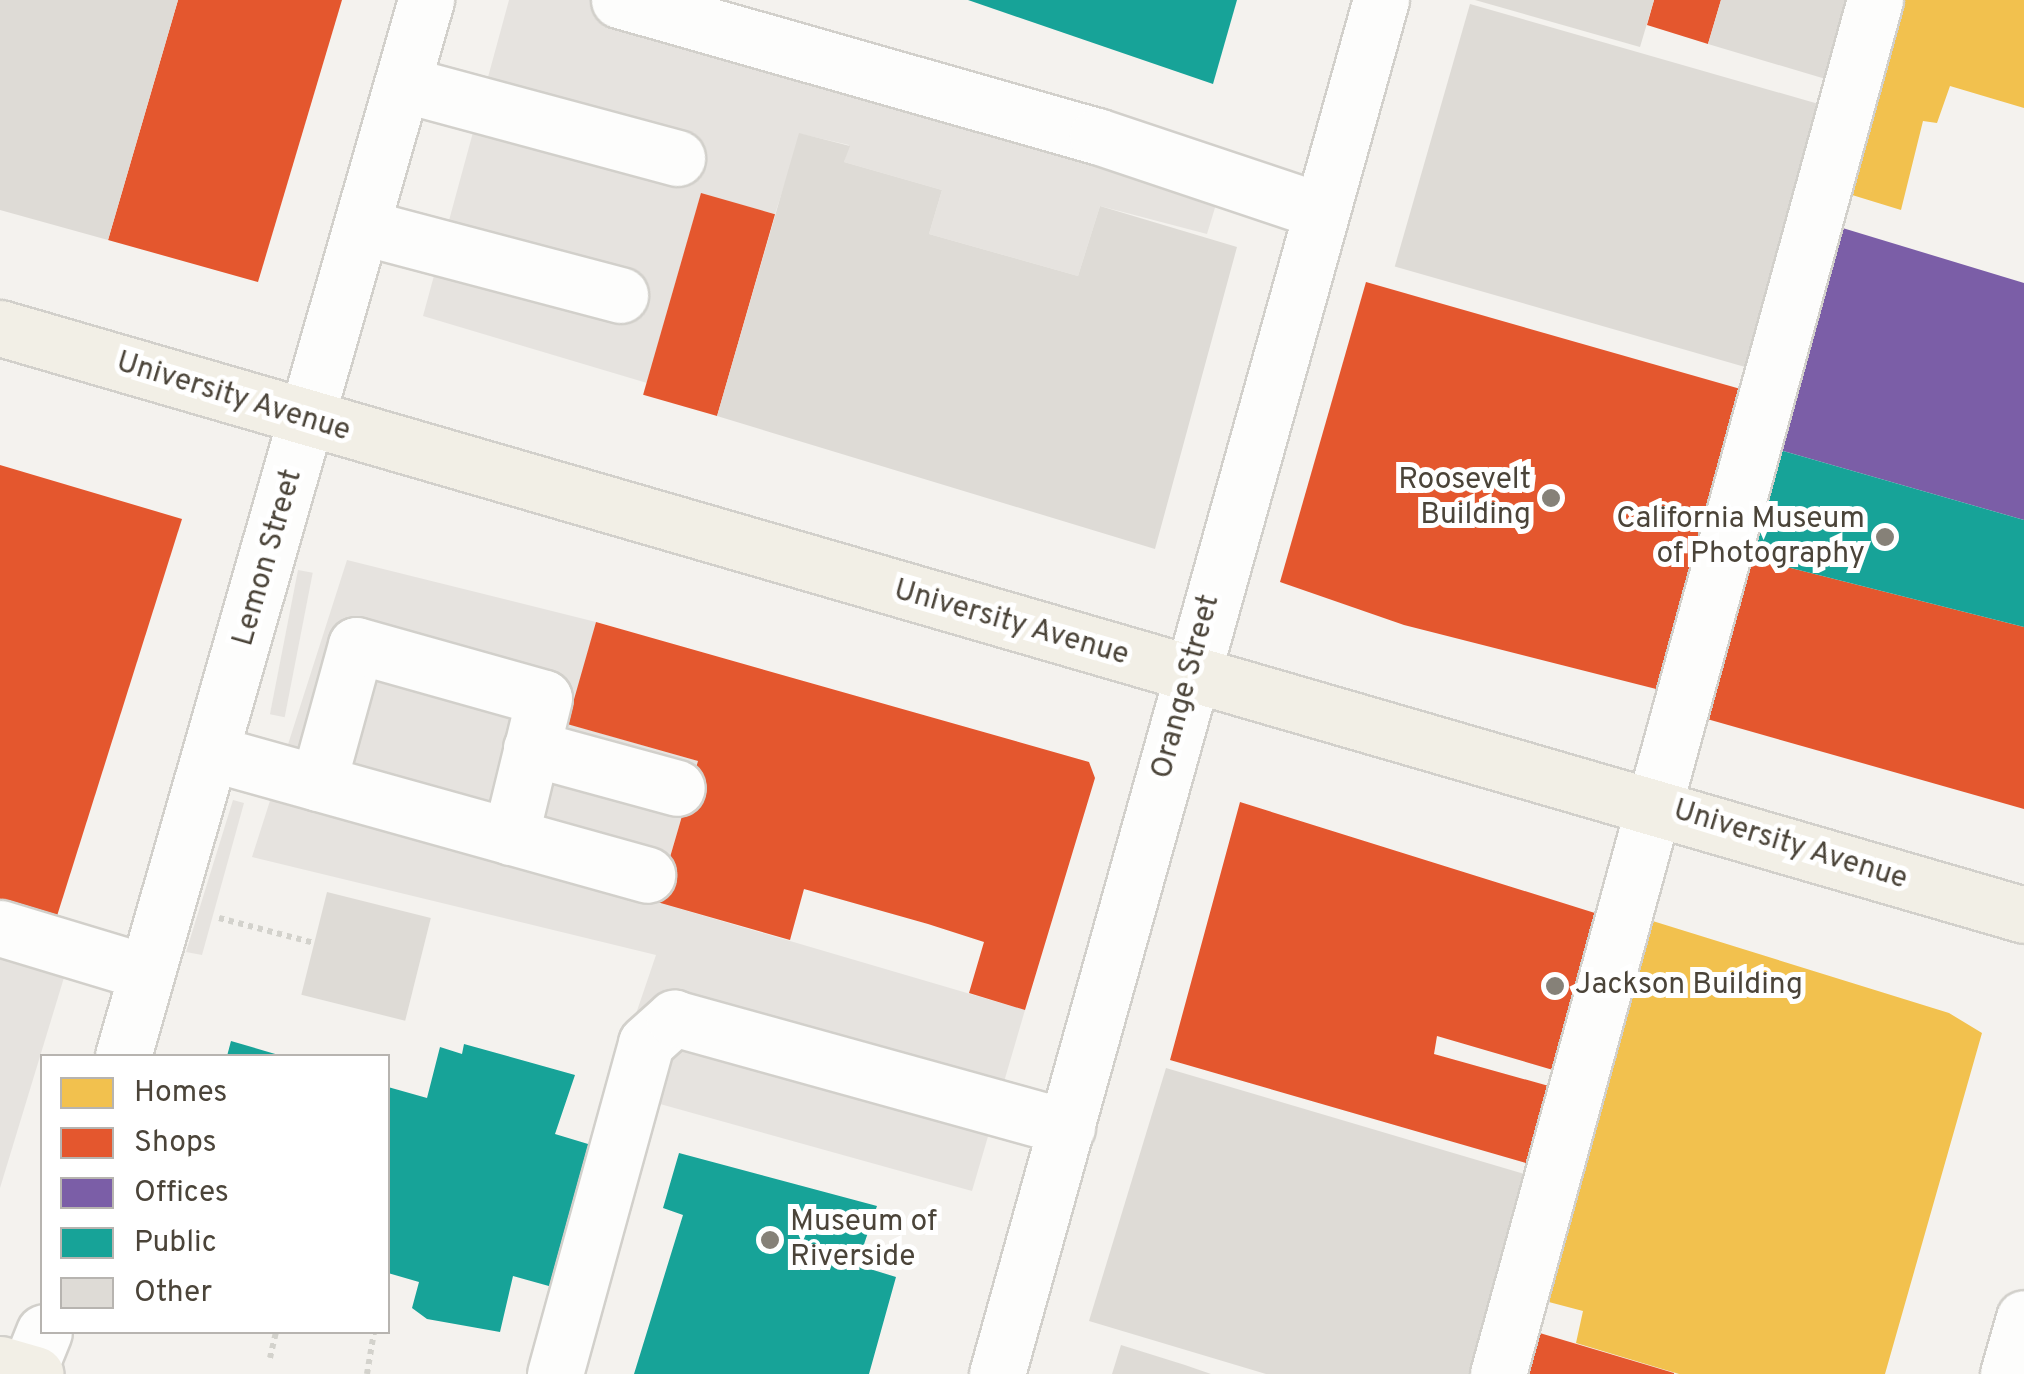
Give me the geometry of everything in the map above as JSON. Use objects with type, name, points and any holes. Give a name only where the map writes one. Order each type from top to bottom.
[{"type":"main road","name":"University Avenue","points":[[0,328],[309,422],[2024,915]]},
{"type":"street","name":"Lemon Street","points":[[124,1054],[309,422],[426,0]]},
{"type":"street","points":[[619,0],[1098,136],[1321,210]]},
{"type":"street","name":"Orange Street","points":[[997,1374],[1381,0]]},
{"type":"street","points":[[1498,1374],[1876,0]]},
{"type":"street","points":[[403,84],[677,158]]},
{"type":"street","points":[[363,226],[620,295]]},
{"type":"street","points":[[318,783],[356,645],[544,698],[510,836]]},
{"type":"street","points":[[531,748],[678,788]]},
{"type":"street","points":[[211,753],[647,875]]},
{"type":"street","points":[[0,928],[146,972]]},
{"type":"street","points":[[555,1374],[646,1043],[674,1018],[1066,1127]]},
{"type":"street","points":[[2008,1374],[2024,1318]]},
{"type":"path","points":[[213,916],[314,943]]},
{"type":"path","points":[[270,1358],[276,1334]]},
{"type":"path","points":[[367,1374],[374,1334]]},
{"type":"shaded area","points":[[509,0],[711,0],[1231,155],[1207,234],[1100,206],[1078,276],[929,234],[942,190],[844,162],[849,145],[801,134],[775,214],[701,194],[647,383],[423,316]]},
{"type":"shaded area","points":[[347,560],[596,622],[568,724],[698,761],[657,902],[1025,1010],[972,1191],[610,1090],[656,955],[252,857]]},
{"type":"shaded area","points":[[298,570],[313,573],[285,717],[270,714]]},
{"type":"shaded area","points":[[233,800],[244,803],[202,955],[186,952]]},
{"type":"shaded area","points":[[0,952],[66,971],[0,1188]]},
{"type":"building: Homes","points":[[1867,0],[2024,0],[2024,108],[1950,86],[1937,123],[1923,121],[1901,210],[1813,183]]},
{"type":"building: Homes","points":[[1643,918],[1949,1013],[1982,1033],[1885,1374],[1679,1374],[1576,1343],[1583,1311],[1545,1301]]},
{"type":"building: Shops","points":[[178,0],[342,0],[258,282],[108,240]]},
{"type":"building: Shops","points":[[1654,0],[1721,0],[1708,44],[1647,25]]},
{"type":"building: Shops","points":[[701,193],[775,214],[717,416],[643,395]]},
{"type":"building: Shops","points":[[1366,282],[1744,390],[1664,691],[1404,625],[1280,582]]},
{"type":"building: Shops","points":[[0,465],[182,519],[57,916],[0,899]]},
{"type":"building: Shops","points":[[1740,555],[2024,627],[2024,809],[1693,715]]},
{"type":"building: Shops","points":[[596,622],[1089,762],[1095,778],[1025,1010],[969,993],[984,942],[928,924],[804,889],[790,940],[657,902],[698,761],[567,724]]},
{"type":"building: Shops","points":[[1240,802],[1614,919],[1570,1075],[1437,1036],[1434,1054],[1563,1090],[1543,1168],[1170,1060]]},
{"type":"building: Shops","points":[[1533,1331],[1674,1373],[1674,1374],[1521,1374]]},
{"type":"building: Offices","points":[[1836,226],[2024,283],[2024,520],[1773,448]]},
{"type":"building: Public","points":[[968,0],[1237,0],[1213,84]]},
{"type":"building: Public","name":"California Museum of Photography","points":[[1773,448],[2024,520],[2024,627],[1740,555]]},
{"type":"building: Public","points":[[231,1041],[275,1054],[228,1054]]},
{"type":"building: Public","points":[[464,1044],[575,1075],[555,1134],[598,1147],[556,1288],[513,1276],[500,1332],[427,1319],[412,1308],[419,1282],[390,1274],[390,1088],[427,1098],[440,1047],[462,1054]]},
{"type":"building: Public","name":"Museum of Riverside","points":[[679,1153],[877,1206],[857,1265],[896,1277],[869,1374],[634,1374],[683,1215],[663,1208]]},
{"type":"building: Other","points":[[0,0],[178,0],[108,240],[0,210]]},
{"type":"building: Other","points":[[1475,0],[1654,0],[1640,47]]},
{"type":"building: Other","points":[[1721,0],[1864,0],[1839,83],[1708,44]]},
{"type":"building: Other","points":[[1470,4],[1825,106],[1749,368],[1395,266]]},
{"type":"building: Other","points":[[799,133],[850,146],[844,162],[942,190],[929,234],[1078,276],[1100,206],[1237,247],[1155,549],[717,416]]},
{"type":"building: Other","points":[[327,892],[431,918],[405,1021],[301,995]]},
{"type":"building: Other","points":[[1166,1068],[1538,1178],[1478,1374],[1266,1374],[1089,1321]]},
{"type":"building: Other","points":[[1121,1345],[1185,1365],[1211,1374],[1112,1374]]},
{"type":"place","name":"Roosevelt Building","points":[[1551,498]]},
{"type":"place","name":"California Museum of Photography","points":[[1885,537]]},
{"type":"place","name":"Jackson Building","points":[[1555,986]]},
{"type":"place","name":"Museum of Riverside","points":[[770,1240]]}]
